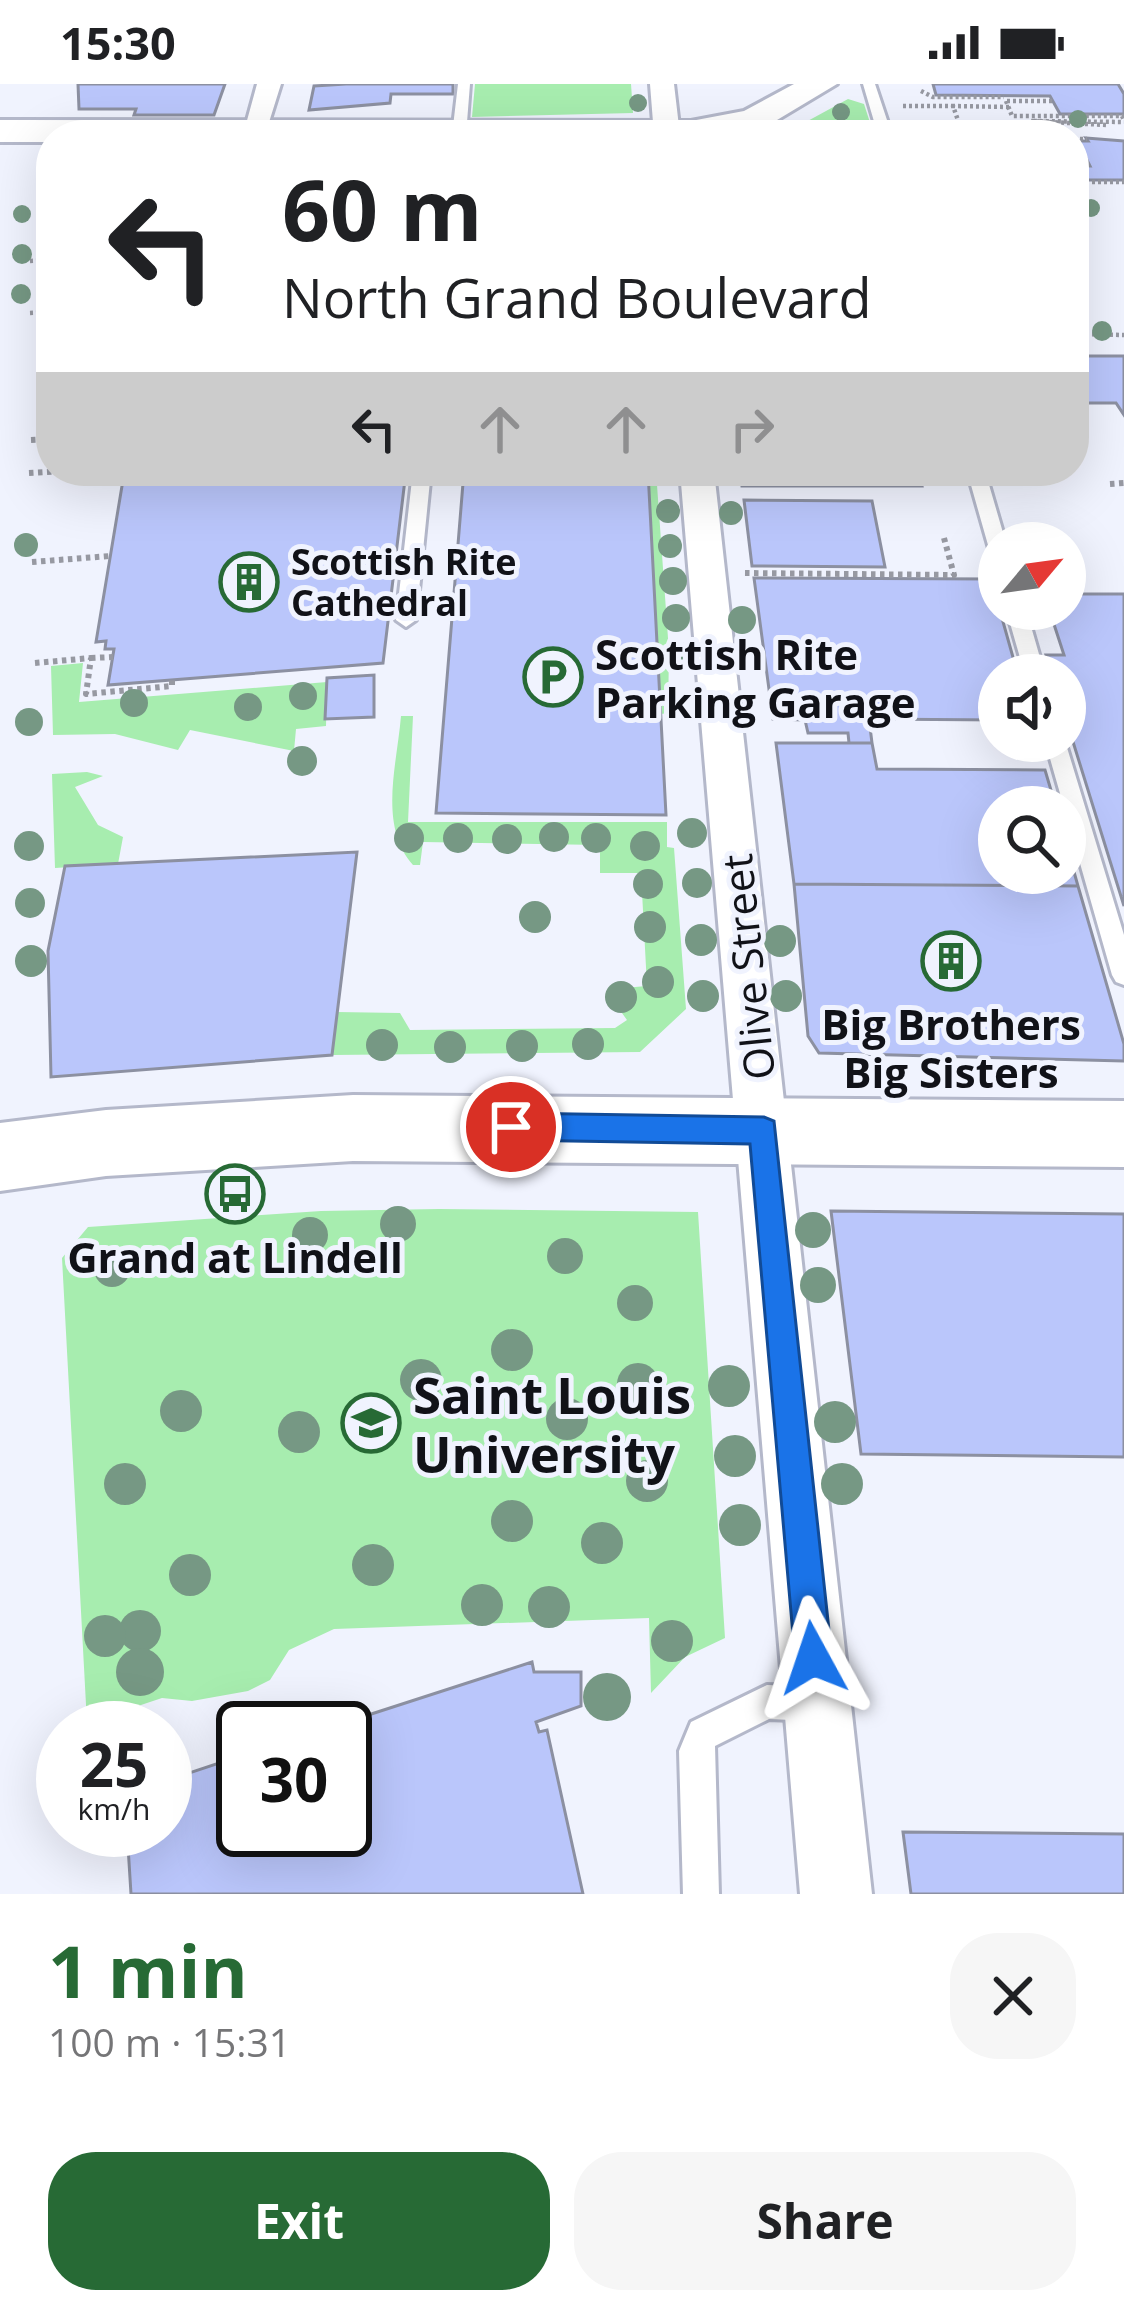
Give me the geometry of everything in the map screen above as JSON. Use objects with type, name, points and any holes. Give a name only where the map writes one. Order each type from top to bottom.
[{"type":"street","points":[[258,120],[269,84]]},
{"type":"street","points":[[662,84],[665,120]]},
{"type":"street","points":[[751,120],[820,84]]},
{"type":"street","points":[[0,131],[36,131]]},
{"type":"street","name":"Olive Street","points":[[699,486],[836,1894]]},
{"type":"street","points":[[0,1157],[106,1143],[353,1129],[1124,1134]]},
{"type":"lane","points":[[460,120],[464,84]]},
{"type":"lane","points":[[869,84],[880,120]]},
{"type":"lane","points":[[406,620],[420,486]]},
{"type":"lane","points":[[980,486],[990,522]]},
{"type":"lane","points":[[1061,762],[1124,975]]},
{"type":"lane","points":[[701,1894],[696,1750],[703,1734],[767,1702],[818,1704]]},
{"type":"path","points":[[921,91],[933,97],[1053,101]]},
{"type":"path","points":[[900,120],[896,106],[1005,100]]},
{"type":"path","points":[[1005,100],[1012,116],[1121,116],[1124,122]]},
{"type":"path","points":[[953,106],[958,120]]},
{"type":"path","points":[[1089,126],[1124,122]]},
{"type":"path","points":[[1089,124],[1124,122]]},
{"type":"path","points":[[1089,125],[1106,125]]},
{"type":"path","points":[[1089,182],[1124,182]]},
{"type":"path","points":[[30,261],[36,261]]},
{"type":"path","points":[[30,313],[36,313]]},
{"type":"path","points":[[1089,334],[1124,335]]},
{"type":"path","points":[[31,440],[36,440]]},
{"type":"path","points":[[29,473],[36,473]]},
{"type":"path","points":[[1111,484],[1124,484]]},
{"type":"path","points":[[744,573],[954,575],[944,538]]},
{"type":"path","points":[[32,562],[110,556]]},
{"type":"path","points":[[35,663],[112,657]]},
{"type":"path","points":[[91,658],[86,694],[172,686],[172,680]]},
{"type":"green space","points":[[475,84],[631,84],[633,113],[472,117]]},
{"type":"green space","points":[[848,99],[864,104],[869,120],[810,120]]},
{"type":"green space","points":[[649,486],[657,486],[669,652],[668,713],[661,714]]},
{"type":"green space","points":[[83,663],[79,702],[327,682],[326,726],[296,729],[294,751],[190,730],[178,750],[115,734],[53,735],[51,666]]},
{"type":"green space","points":[[401,716],[413,716],[408,822],[667,822],[667,847],[674,848],[686,1009],[640,1052],[332,1055],[337,1012],[400,1013],[410,1030],[615,1028],[627,1020],[609,995],[611,989],[647,986],[641,873],[600,873],[600,845],[423,842],[420,865],[413,865],[402,849],[393,814]]},
{"type":"green space","points":[[52,774],[103,776],[75,787],[98,825],[123,837],[118,864],[55,868]]},
{"type":"green space","points":[[321,1211],[698,1212],[725,1638],[685,1657],[651,1693],[649,1618],[334,1629],[289,1650],[270,1680],[248,1691],[192,1701],[86,1701],[62,1258],[88,1227]]},
{"type":"building","points":[[78,84],[225,84],[214,115],[134,115],[136,109],[79,109]]},
{"type":"building","points":[[453,84],[453,94],[391,94],[390,103],[309,110],[314,86]]},
{"type":"building","points":[[933,84],[1118,84],[1124,94],[1124,114],[1060,114],[1050,96],[936,95]]},
{"type":"building","points":[[1089,138],[1124,141],[1124,180],[1089,180]]},
{"type":"building","points":[[1089,356],[1124,356],[1124,415],[1116,403],[1089,403]]},
{"type":"building","name":"Scottish Rite Cathedral","points":[[122,486],[404,486],[383,663],[108,685],[114,649],[105,649],[106,641],[96,642]]},
{"type":"building","name":"Scottish Rite Parking Garage","points":[[463,486],[649,486],[666,815],[436,813]]},
{"type":"building","points":[[744,500],[872,501],[885,567],[752,566]]},
{"type":"building","points":[[754,578],[978,579],[978,630],[1005,630],[1012,654],[978,654],[978,720],[869,719],[872,743],[849,743],[848,733],[808,733],[805,720],[773,719]]},
{"type":"building","points":[[1086,594],[1124,594],[1124,906],[1079,762],[1086,762],[1086,654],[1064,654],[1056,630],[1086,630]]},
{"type":"building","points":[[374,675],[374,717],[325,719],[327,678]]},
{"type":"building","points":[[776,743],[872,743],[877,769],[1045,770],[1050,786],[978,786],[978,885],[794,884]]},
{"type":"building","points":[[357,852],[332,1055],[51,1077],[48,951],[65,866]]},
{"type":"building","name":"Big Brothers Big Sisters","points":[[794,884],[978,885],[978,894],[1080,894],[1124,1044],[1124,1061],[819,1053],[808,1036]]},
{"type":"building","points":[[831,1211],[1124,1214],[1124,1457],[861,1454]]},
{"type":"building","points":[[532,1662],[534,1672],[581,1672],[581,1706],[536,1722],[539,1732],[547,1730],[583,1894],[131,1894],[129,1857],[192,1857],[192,1772],[216,1764],[216,1857],[372,1857],[372,1714]]},
{"type":"building","points":[[903,1832],[1124,1834],[1124,1894],[911,1894]]},
{"type":"place","name":"Scottish Rite Cathedral","points":[[249,582]]},
{"type":"place","name":"Scottish Rite Parking Garage","points":[[553,677]]},
{"type":"place","name":"Big Brothers Big Sisters","points":[[951,961]]},
{"type":"place","name":"Grand at Lindell","points":[[235,1194]]},
{"type":"place","name":"Saint Louis University","points":[[371,1423]]},
{"type":"route","points":[[511,1127],[764,1130],[813,1658]]}]
